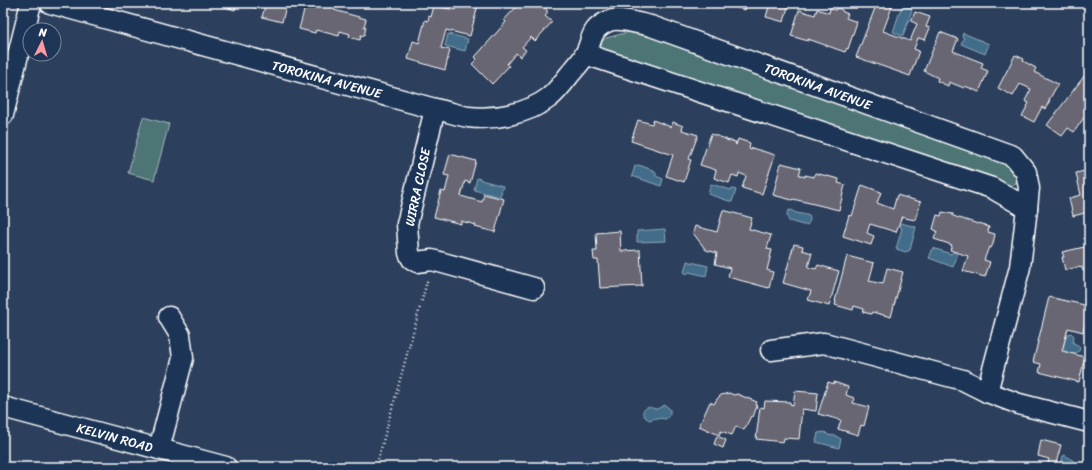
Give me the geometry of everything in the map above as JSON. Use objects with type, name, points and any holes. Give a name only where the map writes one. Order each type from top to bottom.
[{"type":"street","points":[[3,115],[31,3]]},
{"type":"street","name":"TOROKINA AVENUE","points":[[50,3],[435,109],[467,117],[490,118],[514,114],[531,108],[549,98],[560,87],[585,54],[597,27],[610,20],[630,21],[651,26],[1013,156],[1026,172],[1028,188],[1027,208],[1020,267],[987,392]]},
{"type":"street","points":[[585,54],[992,188],[1027,208]]},
{"type":"street","name":"WIRRA CLOSE","points":[[435,109],[407,224],[409,253],[412,259],[418,262],[432,260],[534,288]]},
{"type":"street","points":[[159,449],[183,358],[180,335],[169,317]]},
{"type":"street","points":[[771,350],[824,343],[963,380],[987,392],[1019,404],[1089,422]]},
{"type":"street","name":"KELVIN ROAD","points":[[3,408],[159,449],[181,461],[226,467]]},
{"type":"path","points":[[376,467],[432,260]]},
{"type":"green space","points":[[629,32],[648,33],[1000,161],[1009,166],[1017,178],[1016,183],[1007,188],[605,52],[598,45],[606,38]]},
{"type":"green space","points":[[143,117],[169,124],[154,180],[128,173]]},
{"type":"water","points":[[903,6],[911,8],[912,10],[903,36],[893,32]]},
{"type":"water","points":[[963,33],[989,44],[985,54],[961,44],[964,38],[962,37]]},
{"type":"water","points":[[448,34],[468,39],[465,51],[445,46]]},
{"type":"water","points":[[639,165],[655,171],[656,176],[663,179],[661,186],[632,176],[635,166]]},
{"type":"water","points":[[477,178],[503,186],[500,197],[474,190]]},
{"type":"water","points":[[711,184],[736,190],[732,202],[708,194]]},
{"type":"water","points":[[791,210],[796,213],[809,216],[810,219],[808,224],[803,225],[789,221],[787,214],[788,211]]},
{"type":"water","points":[[901,223],[916,227],[910,250],[906,252],[896,249],[902,228],[900,227]]},
{"type":"water","points":[[665,229],[666,241],[637,242],[637,231]]},
{"type":"water","points":[[933,248],[951,254],[953,252],[958,254],[953,267],[929,258]]},
{"type":"water","points":[[687,261],[708,266],[706,276],[689,272],[687,274],[684,272]]},
{"type":"water","points":[[1071,333],[1074,336],[1073,343],[1078,345],[1080,348],[1079,351],[1075,353],[1066,352],[1063,349],[1066,335]]},
{"type":"water","points":[[665,405],[670,409],[670,414],[666,419],[656,418],[650,420],[643,414],[643,411],[648,407],[657,409]]},
{"type":"water","points":[[825,432],[828,435],[836,436],[841,439],[839,448],[816,442],[818,433]]},
{"type":"water","points":[[1065,455],[1075,462],[1086,465],[1086,467],[1060,467],[1063,456]]},
{"type":"building","points":[[219,3],[237,3],[235,10],[218,5]]},
{"type":"building","points":[[246,3],[258,3],[256,8],[245,5]]},
{"type":"building","points":[[266,3],[284,3],[286,6],[282,22],[262,17]]},
{"type":"building","points":[[306,3],[329,3],[329,5],[335,6],[334,10],[366,19],[364,36],[361,35],[360,40],[349,37],[350,34],[340,31],[339,36],[316,30],[315,33],[299,29]]},
{"type":"building","points":[[457,3],[471,3],[478,5],[470,36],[446,30],[441,48],[450,50],[445,70],[408,59],[413,41],[419,43],[425,20],[428,21],[429,16],[431,17],[434,6],[455,10]]},
{"type":"building","points":[[520,3],[531,3],[536,8],[538,6],[543,6],[547,10],[547,14],[545,16],[552,22],[535,41],[531,37],[522,47],[526,50],[520,57],[516,53],[507,64],[509,66],[492,84],[472,64],[477,59],[475,57],[506,22],[504,20]]},
{"type":"building","points":[[728,3],[747,3],[745,10],[727,5]]},
{"type":"building","points":[[757,3],[789,3],[784,22],[766,17],[769,6]]},
{"type":"building","points":[[877,3],[882,3],[892,7],[883,31],[910,41],[917,24],[911,21],[915,12],[930,17],[926,27],[930,28],[925,40],[918,38],[914,49],[919,51],[910,76],[856,57]]},
{"type":"building","points":[[830,8],[835,10],[838,8],[842,10],[848,14],[846,18],[857,22],[848,49],[847,48],[845,52],[808,39],[808,41],[791,36],[799,10],[815,15],[817,9],[829,13]]},
{"type":"building","points":[[940,32],[958,39],[953,51],[983,63],[981,68],[988,71],[979,92],[965,86],[964,88],[949,82],[948,86],[937,81],[938,78],[924,71]]},
{"type":"building","points":[[1015,55],[1024,59],[1023,61],[1036,68],[1034,72],[1058,84],[1045,109],[1042,107],[1034,122],[1022,116],[1029,103],[1025,101],[1031,89],[1020,84],[1013,96],[998,88]]},
{"type":"building","points":[[1085,75],[1089,78],[1089,118],[1085,116],[1074,132],[1068,128],[1062,136],[1047,125]]},
{"type":"building","points":[[638,120],[652,124],[653,120],[671,127],[673,122],[683,126],[682,130],[698,135],[689,159],[691,160],[684,182],[666,176],[673,155],[631,141]]},
{"type":"building","points":[[711,134],[736,142],[736,145],[738,139],[750,143],[749,149],[751,150],[752,148],[775,155],[762,194],[742,188],[746,176],[739,173],[738,177],[732,175],[729,183],[714,178],[716,170],[700,165]]},
{"type":"building","points":[[450,154],[476,161],[470,183],[465,181],[461,196],[482,202],[484,194],[504,199],[495,232],[475,227],[476,225],[461,221],[461,224],[434,217],[441,191],[445,192],[449,176],[444,175]]},
{"type":"building","points":[[781,163],[801,168],[799,175],[805,177],[805,175],[814,177],[815,173],[839,179],[838,183],[845,185],[839,210],[773,195]]},
{"type":"building","points":[[1089,170],[1089,212],[1073,216],[1069,198],[1081,195],[1076,173]]},
{"type":"building","points":[[862,185],[881,192],[877,203],[893,209],[897,195],[921,202],[915,220],[902,216],[896,232],[870,224],[867,233],[874,236],[871,245],[843,236],[849,215],[852,216]]},
{"type":"building","points":[[723,210],[752,218],[749,229],[771,235],[767,249],[772,250],[767,270],[773,272],[769,288],[728,277],[730,268],[715,264],[717,253],[706,250],[693,233],[695,226],[717,232]]},
{"type":"building","points":[[942,212],[953,214],[953,216],[985,225],[989,227],[988,232],[995,234],[993,244],[991,248],[989,247],[984,260],[990,262],[985,277],[963,271],[968,256],[950,250],[952,245],[934,239],[937,231],[933,229],[937,215],[941,216]]},
{"type":"building","points":[[620,231],[621,251],[640,250],[642,286],[600,288],[598,260],[594,260],[593,251],[597,251],[596,233]]},
{"type":"building","points":[[794,244],[803,246],[802,250],[812,253],[808,267],[816,269],[818,265],[839,271],[829,306],[808,300],[811,291],[783,283]]},
{"type":"building","points":[[1089,246],[1089,270],[1083,271],[1082,267],[1079,267],[1065,270],[1062,252]]},
{"type":"building","points":[[847,256],[874,263],[869,281],[883,284],[887,268],[903,272],[891,317],[872,312],[871,314],[863,312],[864,309],[854,306],[853,310],[835,305]]},
{"type":"building","points":[[1049,297],[1089,306],[1083,332],[1068,328],[1062,351],[1085,357],[1079,382],[1039,372],[1041,364],[1033,362]]},
{"type":"building","points":[[828,382],[834,384],[834,382],[848,387],[846,395],[854,398],[853,403],[869,407],[864,426],[861,425],[858,435],[838,429],[841,420],[818,414]]},
{"type":"building","points":[[795,391],[818,393],[816,411],[802,409],[799,439],[784,438],[783,442],[756,439],[760,407],[764,408],[765,401],[790,402],[790,404],[793,405]]},
{"type":"building","points":[[729,393],[734,395],[737,394],[757,402],[753,417],[751,416],[744,430],[736,426],[732,435],[721,431],[719,435],[699,426],[710,402],[714,404],[721,395]]},
{"type":"building","points":[[717,436],[726,440],[723,448],[714,444]]},
{"type":"building","points":[[1041,440],[1061,445],[1055,467],[1047,467],[1049,459],[1038,456]]}]
